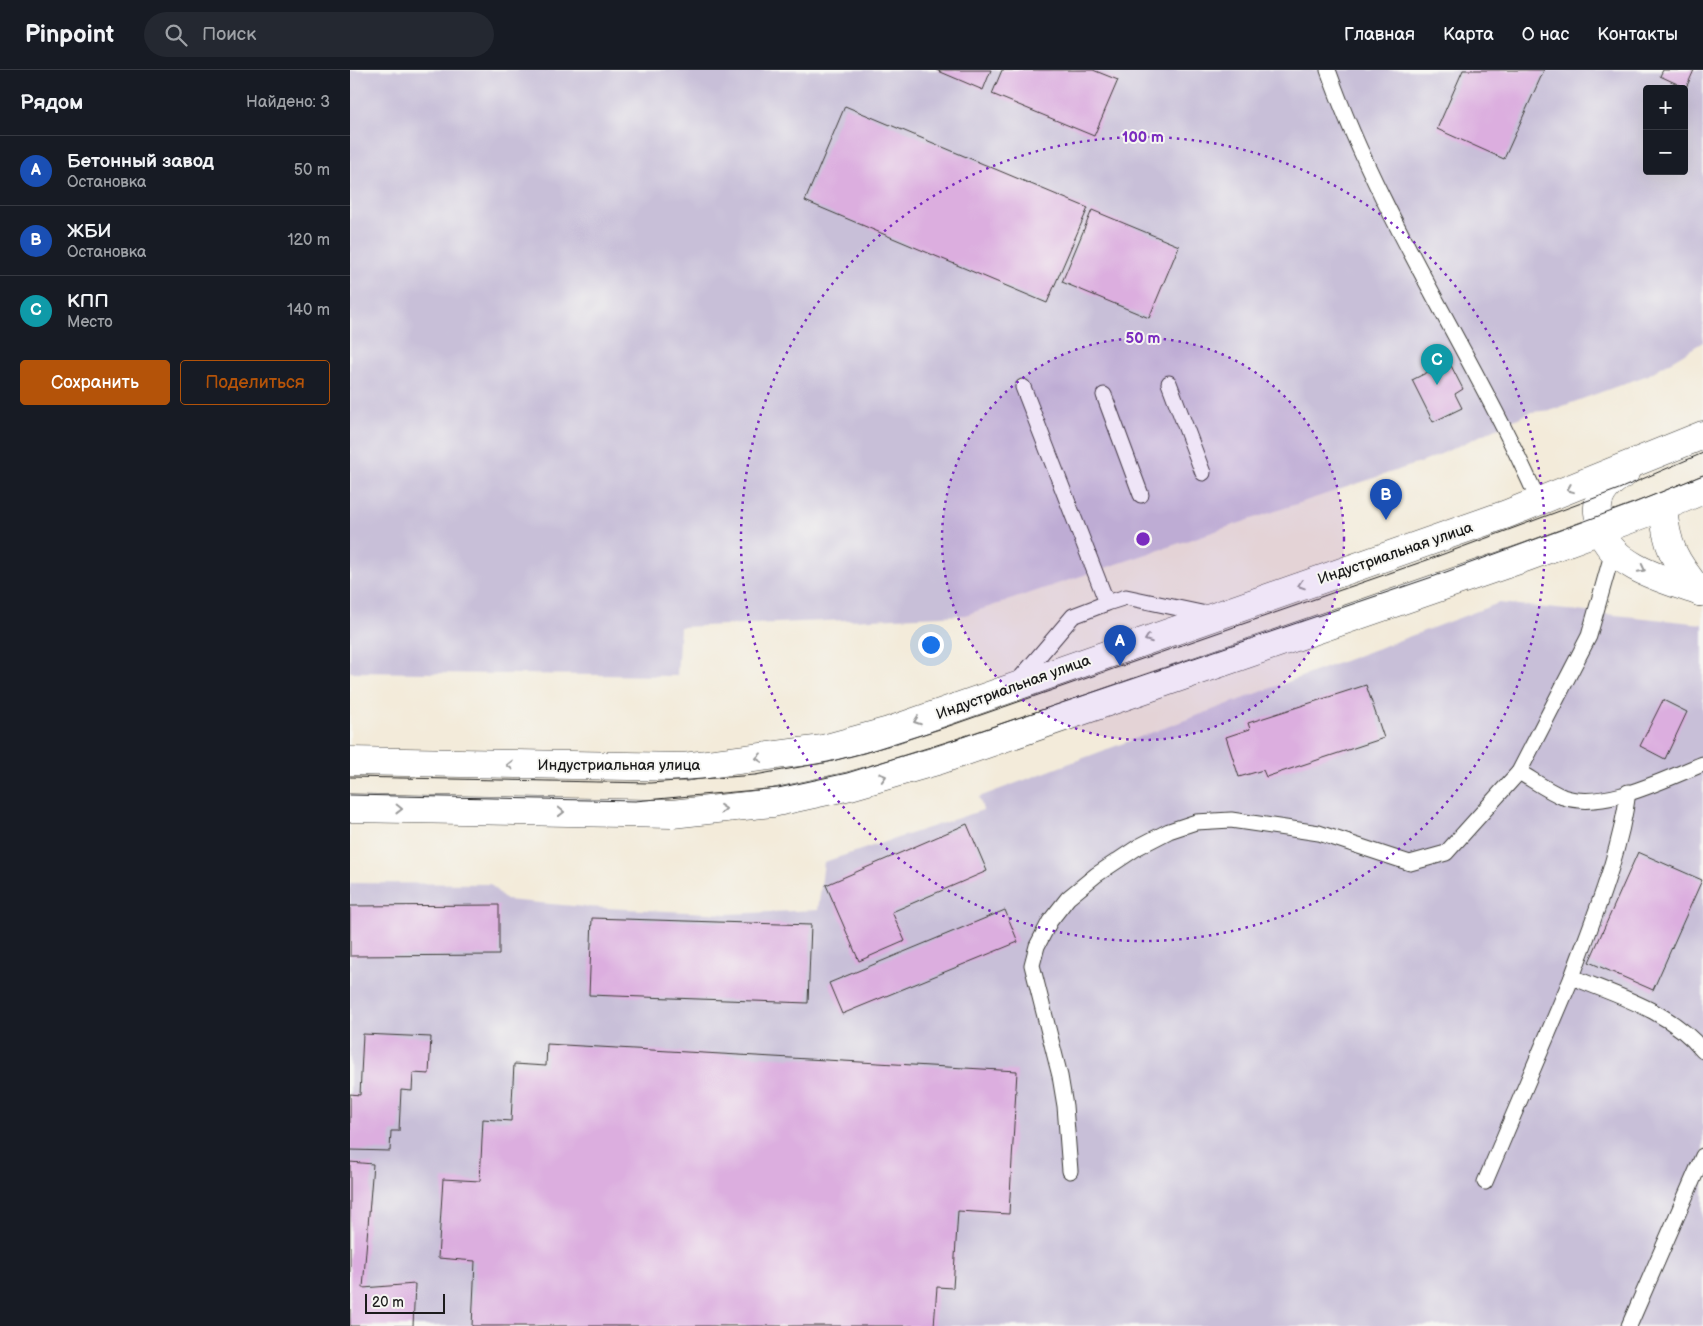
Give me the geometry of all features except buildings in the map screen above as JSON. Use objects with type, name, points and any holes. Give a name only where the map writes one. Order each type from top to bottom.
[{"type":"main road","name":"Индустриальная улица","points":[[350,761],[651,768],[721,763],[798,753],[856,741],[889,732],[1215,615],[1539,502],[1703,435]]},
{"type":"main road","points":[[1664,452],[1618,477],[1606,488],[1598,508],[1607,540],[1647,572],[1700,592],[1682,571],[1671,552],[1666,534],[1664,507]]},
{"type":"main road","points":[[350,808],[672,814],[772,803],[850,786],[940,760],[1607,540],[1664,507],[1703,490]]},
{"type":"lane","points":[[1328,70],[1341,108],[1370,173],[1503,424],[1539,502]]},
{"type":"lane","points":[[1169,382],[1202,473]]},
{"type":"lane","points":[[1023,387],[1107,603]]},
{"type":"lane","points":[[1104,395],[1141,495]]},
{"type":"lane","points":[[1070,1171],[1066,1114],[1060,1076],[1032,965],[1037,946],[1050,920],[1068,898],[1096,875],[1138,847],[1170,831],[1196,822],[1231,820],[1319,833],[1410,862],[1446,853],[1519,772],[1589,636],[1607,540]]},
{"type":"lane","points":[[1012,687],[1073,616],[1107,603],[1126,597],[1215,615]]},
{"type":"lane","points":[[1519,772],[1563,796],[1583,800],[1602,799],[1628,792],[1703,764]]},
{"type":"lane","points":[[1485,1182],[1572,977],[1617,850],[1624,823],[1628,792]]},
{"type":"lane","points":[[1572,977],[1637,1002],[1691,1035],[1703,1051]]},
{"type":"lane","points":[[1629,1326],[1703,1156]]},
{"type":"shaded area","points":[[350,70],[1703,70],[1703,342],[1648,375],[1552,410],[1531,412],[1428,460],[965,615],[680,627],[677,676],[350,672]]},
{"type":"shaded area","points":[[1499,603],[1703,624],[1703,1326],[350,1326],[350,883],[490,884],[506,900],[585,907],[727,914],[818,910],[824,862],[983,810],[979,797]]},
{"type":"tram line","points":[[350,777],[650,783],[755,775],[828,762],[864,753],[946,727],[1430,559],[1619,489],[1703,453]]},
{"type":"tram line","points":[[350,795],[635,801],[778,788],[847,773],[953,740],[1435,576],[1634,503],[1703,475]]},
{"type":"place","name":"КПП","points":[[1437,385]]},
{"type":"place","name":"ЖБИ","points":[[1386,520]]},
{"type":"place","name":"Бетонный завод","points":[[1120,666]]}]
